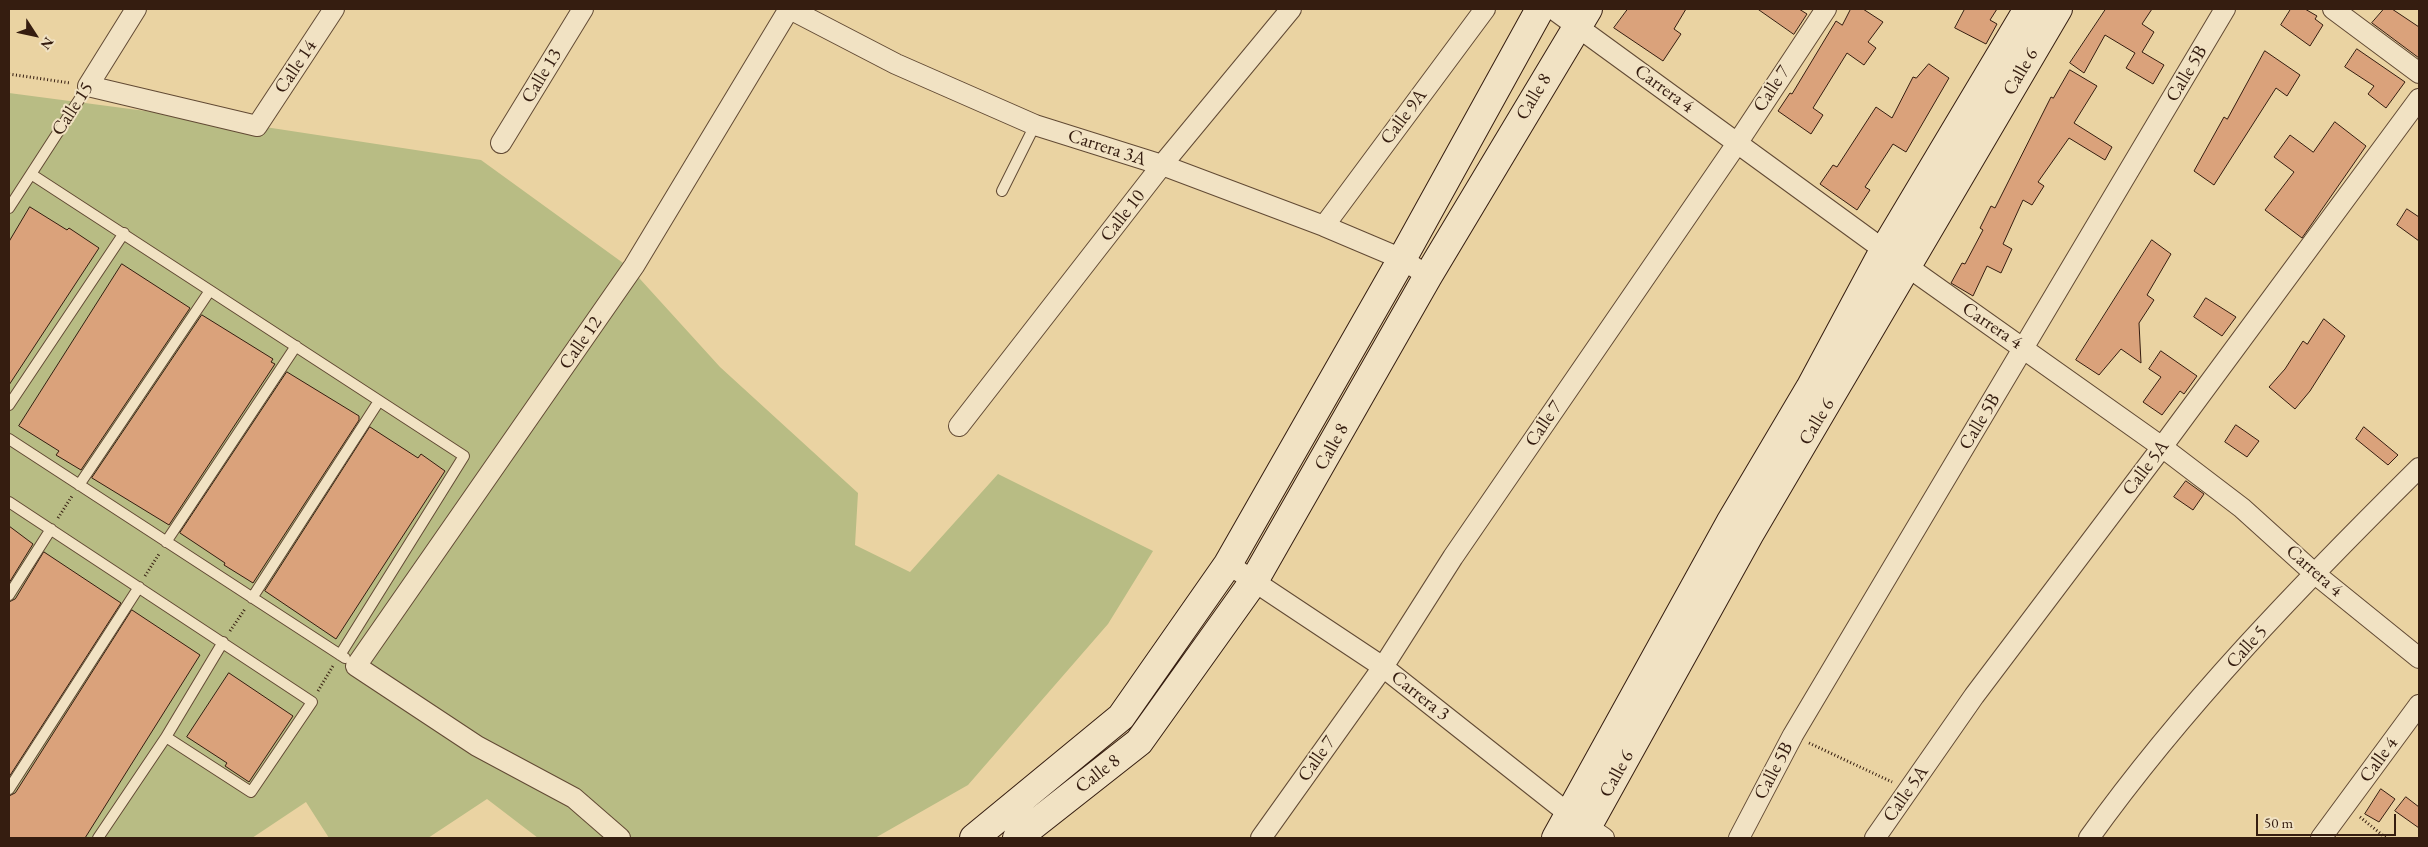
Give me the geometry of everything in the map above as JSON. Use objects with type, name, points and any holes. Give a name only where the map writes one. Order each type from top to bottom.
[{"type":"street","name":"Calle 15","points":[[88,86],[136,9]]},
{"type":"street","name":"Calle 14","points":[[88,86],[257,126],[334,9]]},
{"type":"street","name":"Calle 13","points":[[501,143],[583,9]]},
{"type":"street","name":"Carrera 3A","points":[[790,9],[896,64],[1035,125],[1162,165],[1324,226],[1402,259],[1428,276]]},
{"type":"street","name":"Calle 12","points":[[348,661],[634,266],[790,9]]},
{"type":"street","name":"Calle 10","points":[[959,426],[1162,165],[1291,9]]},
{"type":"street","name":"Calle 9A","points":[[1324,226],[1485,9]]},
{"type":"street","name":"Calle 8","points":[[992,833],[1122,717],[1228,564],[1402,259],[1540,9]]},
{"type":"street","name":"Carrera 4","points":[[1553,9],[1582,17],[1738,142],[1884,250],[2162,447],[2242,508],[2314,573],[2419,658]]},
{"type":"street","name":"Calle 7","points":[[1261,838],[1383,667],[1452,557],[1738,142],[1826,9]]},
{"type":"street","name":"Calle 6","points":[[1740,529],[1907,266],[2028,9]]},
{"type":"street","name":"Calle 6","points":[[1556,838],[1586,829],[1810,388],[1884,250],[1962,148],[2058,9]]},
{"type":"street","name":"Calle 5B","points":[[1739,838],[1793,735],[2225,9]]},
{"type":"street","points":[[2333,9],[2419,74]]},
{"type":"street","name":"Calle 8","points":[[1017,838],[1139,742],[1254,581],[1428,276],[1582,17]]},
{"type":"street","name":"Calle 5A","points":[[1875,838],[1974,696],[2162,447],[2419,99]]},
{"type":"street","name":"Calle 5","points":[[2090,838],[2113,806],[2208,691],[2314,573],[2419,468]]},
{"type":"street","name":"Carrera 3","points":[[1228,564],[1383,667],[1586,829]]},
{"type":"street","points":[[348,661],[477,746],[574,798],[620,838]]},
{"type":"street","name":"Calle 4","points":[[2321,838],[2346,805],[2413,727],[2419,705]]},
{"type":"lane","name":"Calle 15","points":[[9,208],[88,86]]},
{"type":"lane","points":[[1002,191],[1035,125]]},
{"type":"lane","points":[[9,439],[348,661],[464,456],[296,346],[209,292],[124,233],[31,174]]},
{"type":"lane","points":[[9,405],[124,233]]},
{"type":"lane","points":[[79,485],[209,292]]},
{"type":"lane","points":[[166,542],[296,346]]},
{"type":"lane","points":[[252,598],[380,401]]},
{"type":"lane","points":[[9,502],[312,702],[251,792],[166,737]]},
{"type":"lane","points":[[9,595],[51,529]]},
{"type":"lane","points":[[9,789],[139,588]]},
{"type":"lane","points":[[98,838],[166,737],[223,642]]},
{"type":"path","points":[[9,74],[88,86]]},
{"type":"path","points":[[51,529],[79,485]]},
{"type":"path","points":[[139,588],[166,542]]},
{"type":"path","points":[[223,642],[252,598]]},
{"type":"path","points":[[312,702],[348,661]]},
{"type":"path","points":[[1793,735],[1909,790]]},
{"type":"path","points":[[2346,805],[2386,838]]},
{"type":"green space","points":[[9,93],[252,125],[481,160],[630,268],[720,367],[858,493],[855,545],[910,572],[998,474],[1153,551],[1108,624],[968,785],[875,838],[538,838],[487,799],[428,838],[329,838],[306,802],[252,838],[9,838]]},
{"type":"building","points":[[1628,9],[1686,9],[1674,29],[1681,34],[1663,61],[1614,28]]},
{"type":"building","points":[[1758,9],[1799,9],[1807,14],[1794,34]]},
{"type":"building","points":[[1851,9],[1863,9],[1883,22],[1868,42],[1876,48],[1864,65],[1847,53],[1813,108],[1823,115],[1811,134],[1778,111],[1790,93],[1792,94],[1836,21],[1842,25]]},
{"type":"building","points":[[1965,9],[1997,9],[1990,20],[1997,24],[1986,44],[1955,28]]},
{"type":"building","points":[[2106,9],[2152,9],[2142,24],[2154,32],[2142,52],[2164,65],[2153,84],[2126,68],[2135,53],[2105,35],[2084,73],[2070,63]]},
{"type":"building","points":[[2291,9],[2305,9],[2317,16],[2315,19],[2323,25],[2310,46],[2281,25]]},
{"type":"building","points":[[2384,9],[2392,9],[2419,27],[2419,58],[2372,23]]},
{"type":"building","points":[[2357,49],[2405,82],[2386,108],[2368,94],[2374,86],[2345,67]]},
{"type":"building","points":[[2265,51],[2300,75],[2287,96],[2276,88],[2214,185],[2194,171],[2224,117],[2227,119]]},
{"type":"building","points":[[1929,64],[1949,78],[1906,152],[1893,144],[1865,187],[1870,190],[1857,210],[1820,184],[1833,165],[1837,167],[1876,107],[1892,118],[1913,77],[1916,78]]},
{"type":"building","points":[[2070,70],[2097,86],[2074,123],[2112,147],[2105,160],[2069,138],[2038,182],[2044,186],[2032,205],[2023,200],[2003,244],[2012,249],[2001,273],[1987,266],[1973,296],[1951,283],[1962,263],[1965,264],[1983,230],[1980,228],[1991,206],[1995,208],[2051,97],[2053,98]]},
{"type":"building","points":[[2335,122],[2366,146],[2302,238],[2265,210],[2294,172],[2274,157],[2290,135],[2313,152]]},
{"type":"building","points":[[30,207],[67,230],[69,228],[99,248],[9,385],[9,242]]},
{"type":"building","points":[[2407,209],[2419,217],[2419,241],[2397,225]]},
{"type":"building","points":[[2152,240],[2171,254],[2147,295],[2154,300],[2139,323],[2141,363],[2121,349],[2099,375],[2076,360]]},
{"type":"building","points":[[122,264],[190,308],[81,470],[56,455],[59,451],[19,426]]},
{"type":"building","points":[[2206,298],[2236,317],[2222,336],[2194,317]]},
{"type":"building","points":[[202,315],[273,359],[271,362],[275,364],[169,525],[92,478]]},
{"type":"building","points":[[2324,319],[2345,336],[2310,391],[2295,409],[2269,387],[2285,369],[2303,341],[2307,344]]},
{"type":"building","points":[[2161,351],[2197,376],[2184,394],[2180,391],[2162,415],[2143,402],[2161,377],[2149,369]]},
{"type":"building","points":[[287,372],[359,416],[359,420],[253,583],[224,565],[225,563],[180,533]]},
{"type":"building","points":[[2236,425],[2259,441],[2247,457],[2225,442]]},
{"type":"building","points":[[370,427],[418,458],[421,454],[445,471],[336,639],[265,591]]},
{"type":"building","points":[[2364,427],[2398,455],[2388,465],[2356,439]]},
{"type":"building","points":[[2186,481],[2204,494],[2193,510],[2174,497]]},
{"type":"building","points":[[9,526],[33,544],[9,583]]},
{"type":"building","points":[[44,552],[121,603],[9,777],[9,602],[15,599]]},
{"type":"building","points":[[132,610],[200,655],[85,838],[9,838],[9,796],[15,793]]},
{"type":"building","points":[[229,673],[293,716],[249,782],[225,766],[227,763],[187,737]]},
{"type":"building","points":[[2381,789],[2395,799],[2379,822],[2365,814]]},
{"type":"building","points":[[2406,797],[2419,807],[2419,828],[2395,811]]}]
